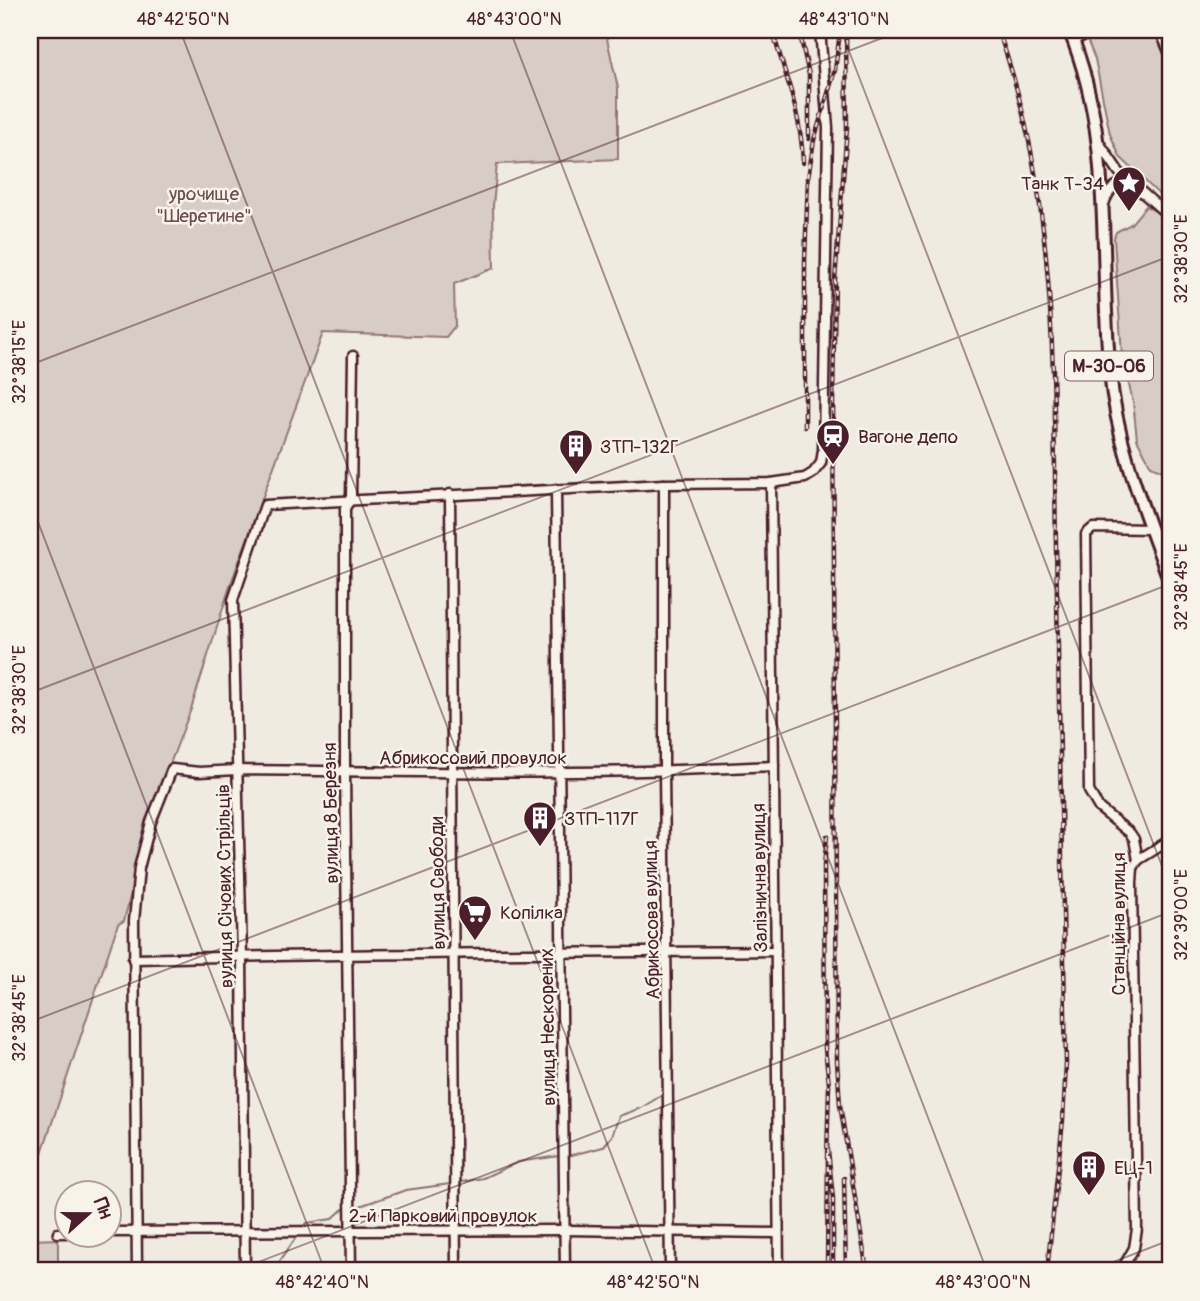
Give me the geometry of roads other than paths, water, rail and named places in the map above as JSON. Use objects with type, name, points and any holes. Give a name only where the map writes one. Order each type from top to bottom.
[{"type":"main road","name":"М-30-06","points":[[1071,35],[1086,77],[1098,141],[1113,401],[1124,451],[1170,582]]},
{"type":"street","points":[[351,499],[664,484],[771,483],[805,478],[813,473],[822,457],[828,128],[820,30]]},
{"type":"street","points":[[1071,35],[1096,31],[1111,35],[1130,30]]},
{"type":"street","points":[[1160,30],[1170,54]]},
{"type":"street","points":[[1098,141],[1119,172],[1170,217]]},
{"type":"street","points":[[1102,207],[1108,193],[1118,184],[1129,184],[1137,188]]},
{"type":"street","name":"вулиця 8 Березня","points":[[351,1271],[345,508],[351,499],[353,356]]},
{"type":"street","name":"Залізнична вулиця","points":[[771,483],[779,1271]]},
{"type":"street","name":"Абрикосова вулиця","points":[[664,484],[664,772],[670,1271]]},
{"type":"street","name":"вулиця Нескорених","points":[[556,489],[565,1271]]},
{"type":"street","name":"вулиця Свободи","points":[[450,494],[456,1271]]},
{"type":"street","name":"вулиця Січових Стрільців","points":[[245,1271],[242,956],[233,600],[265,505],[351,499]]},
{"type":"street","name":"Станційна вулиця","points":[[1121,1271],[1134,1248],[1137,1229],[1132,883],[1133,868],[1138,860],[1134,839],[1130,833],[1099,808],[1090,791],[1086,534],[1093,528],[1151,529]]},
{"type":"street","name":"Абрикосовий провулок","points":[[133,959],[139,868],[151,822],[172,769],[199,772],[237,770],[559,773],[664,772],[774,766]]},
{"type":"street","points":[[1138,860],[1170,840]]},
{"type":"street","points":[[137,1271],[133,959],[453,952],[561,954],[776,951]]},
{"type":"street","name":"2-й Парковий провулок","points":[[122,1232],[565,1230],[778,1233]]},
{"type":"waterway","points":[[568,1156],[603,1147],[612,1136],[619,1116],[641,1108],[664,1094]]},
{"type":"waterway","points":[[462,1182],[483,1178],[518,1162],[559,1156]]},
{"type":"waterway","points":[[357,1207],[406,1190],[450,1184]]},
{"type":"waterway","points":[[302,1229],[307,1223],[332,1219],[343,1209]]},
{"type":"waterway","points":[[273,1271],[299,1233]]},
{"type":"railway","points":[[772,30],[796,112],[803,163]]},
{"type":"railway","points":[[799,30],[809,75],[809,139]]},
{"type":"railway","points":[[846,30],[847,128],[835,280],[833,402],[837,1061],[840,1105],[867,1271]]},
{"type":"railway","points":[[998,30],[1018,92],[1032,155],[1042,220],[1052,350],[1066,1063],[1063,1120],[1047,1271]]},
{"type":"railway","points":[[805,427],[808,178],[814,140],[835,70],[839,40]]},
{"type":"railway","points":[[827,836],[824,865],[825,1049],[829,1084]]},
{"type":"railway","points":[[827,1158],[829,1085]]},
{"type":"railway","points":[[827,1271],[828,1150],[833,1198],[833,1271]]},
{"type":"railway","points":[[844,1178],[846,1271]]},
{"type":"place","name":"Танк Т-34","points":[[1129,213]]},
{"type":"place","name":"Вагоне депо","points":[[833,466]]},
{"type":"place","name":"ЗТП-132Г","points":[[576,476]]},
{"type":"place","name":"ЗТП-117Г","points":[[540,848]]},
{"type":"place","name":"Копілка","points":[[475,942]]},
{"type":"place","name":"ЕЦ-1","points":[[1089,1197]]},
{"type":"park label","name":"урочище \"Шеретине\"","points":[[204,204]]}]
